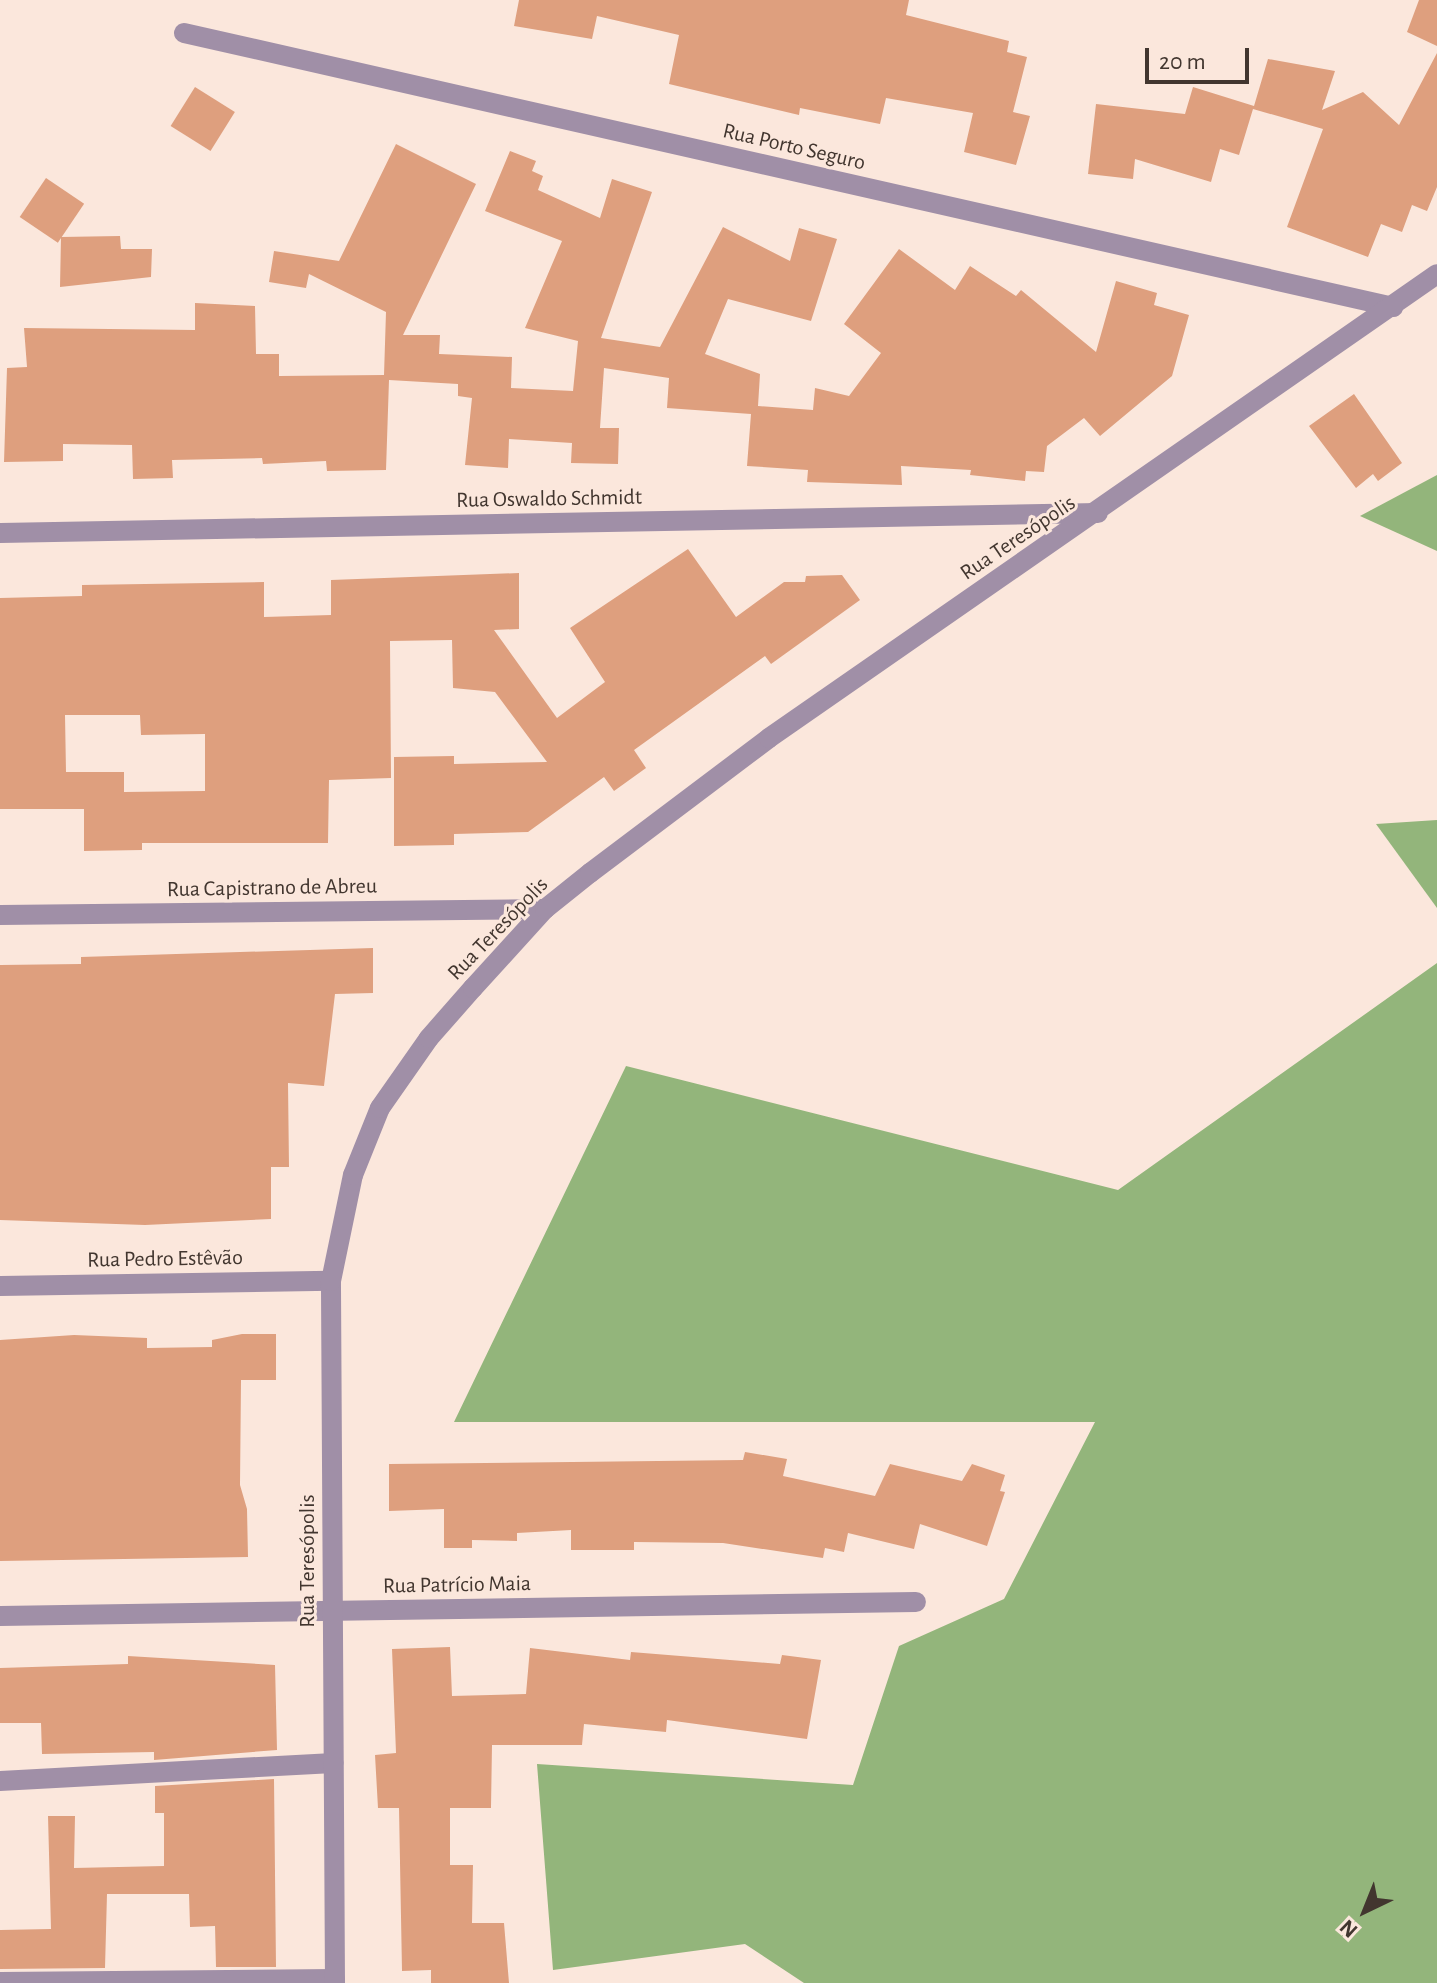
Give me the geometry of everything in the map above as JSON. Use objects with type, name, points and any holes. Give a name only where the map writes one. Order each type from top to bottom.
[{"type":"street","name":"Rua Porto Seguro","points":[[184,33],[1393,307]]},
{"type":"street","name":"Rua Teresópolis","points":[[335,1981],[331,1281],[353,1175],[380,1108],[429,1038],[545,909],[769,738],[1098,513],[1437,274]]},
{"type":"street","name":"Rua Oswaldo Schmidt","points":[[0,533],[1098,513]]},
{"type":"street","name":"Rua Capistrano de Abreu","points":[[0,915],[545,909]]},
{"type":"street","name":"Rua Pedro Estêvão","points":[[0,1286],[331,1281]]},
{"type":"street","name":"Rua Patrício Maia","points":[[0,1616],[916,1602]]},
{"type":"street","points":[[0,1781],[334,1763]]},
{"type":"street","points":[[0,1982],[335,1981]]},
{"type":"green space","points":[[1437,475],[1437,551],[1360,516]]},
{"type":"green space","points":[[1437,820],[1437,908],[1376,824]]},
{"type":"green space","points":[[1437,963],[1437,1983],[804,1983],[745,1944],[553,1970],[537,1764],[853,1785],[899,1646],[1004,1599],[1095,1422],[454,1422],[626,1066],[1118,1190]]},
{"type":"building","points":[[519,0],[909,0],[906,15],[1009,41],[1007,52],[1027,57],[1013,112],[1030,116],[1016,165],[964,152],[973,113],[886,98],[880,124],[800,108],[799,115],[669,84],[679,35],[597,16],[592,39],[514,26]]},
{"type":"building","points":[[1419,0],[1437,0],[1437,46],[1407,32]]},
{"type":"building","points":[[1437,53],[1437,187],[1427,211],[1412,205],[1402,232],[1381,224],[1368,257],[1287,227],[1323,129],[1253,109],[1239,155],[1220,149],[1211,182],[1135,159],[1133,179],[1088,174],[1096,104],[1185,114],[1193,87],[1254,106],[1268,59],[1335,71],[1322,110],[1363,92],[1399,125]]},
{"type":"building","points":[[195,87],[235,112],[210,151],[171,126]]},
{"type":"building","points":[[396,144],[476,184],[403,335],[440,335],[439,354],[512,357],[511,388],[573,391],[578,341],[525,328],[562,241],[485,211],[510,151],[536,161],[532,171],[543,176],[538,190],[600,218],[612,179],[652,192],[601,338],[660,347],[723,227],[790,261],[799,228],[837,239],[811,321],[728,299],[705,354],[760,374],[758,406],[813,410],[815,388],[849,396],[881,353],[844,324],[899,249],[955,290],[970,266],[1016,296],[1021,290],[1096,352],[1116,281],[1157,293],[1154,305],[1189,315],[1172,376],[1100,436],[1084,418],[1047,446],[1044,472],[1026,471],[1025,481],[970,475],[971,470],[901,466],[902,485],[807,482],[808,470],[747,466],[751,414],[667,408],[669,378],[604,368],[600,428],[619,428],[618,464],[571,463],[572,443],[509,439],[508,468],[465,465],[472,398],[458,396],[458,384],[389,380],[386,470],[327,471],[326,461],[263,464],[262,458],[172,460],[173,478],[133,479],[132,445],[63,444],[63,461],[4,462],[7,368],[27,367],[24,328],[195,330],[195,303],[255,306],[256,354],[279,354],[279,376],[384,375],[386,312],[309,274],[306,288],[269,282],[274,251],[339,261]]},
{"type":"building","points":[[46,178],[84,204],[58,243],[20,217]]},
{"type":"building","points":[[120,236],[121,249],[152,249],[151,277],[60,287],[61,237]]},
{"type":"building","points":[[1354,394],[1402,463],[1378,481],[1373,474],[1356,488],[1309,426]]},
{"type":"building","points":[[688,549],[736,617],[784,582],[805,582],[806,576],[842,575],[860,600],[771,664],[765,656],[634,750],[646,768],[614,791],[604,777],[528,832],[454,834],[454,845],[394,846],[394,757],[454,756],[454,764],[547,762],[495,692],[453,688],[452,640],[390,641],[391,778],[329,780],[328,843],[142,843],[142,850],[84,851],[84,809],[0,809],[0,598],[82,596],[82,585],[264,582],[264,617],[331,615],[331,580],[519,573],[519,629],[494,630],[557,718],[605,682],[570,628]],"holes":[[[65,715],[140,715],[141,735],[205,734],[205,791],[124,792],[124,772],[66,772]]]},
{"type":"building","points":[[373,948],[373,993],[335,994],[324,1086],[288,1083],[289,1167],[271,1167],[271,1219],[145,1225],[0,1220],[0,965],[81,964],[81,957]]},
{"type":"building","points":[[242,1334],[276,1334],[276,1380],[241,1380],[240,1485],[247,1509],[248,1557],[0,1561],[0,1340],[74,1335],[147,1338],[147,1348],[212,1347],[212,1340]]},
{"type":"building","points":[[745,1452],[787,1459],[783,1476],[875,1496],[890,1464],[962,1481],[972,1464],[1005,1475],[1000,1491],[1005,1492],[987,1546],[920,1524],[914,1549],[848,1533],[844,1552],[825,1548],[823,1558],[723,1543],[634,1542],[634,1550],[571,1550],[571,1530],[517,1533],[517,1541],[472,1540],[472,1548],[444,1548],[444,1509],[389,1511],[389,1464],[743,1460]]},
{"type":"building","points":[[450,1647],[452,1696],[526,1694],[530,1648],[630,1660],[631,1652],[780,1664],[782,1655],[821,1660],[807,1739],[667,1720],[666,1732],[584,1724],[582,1745],[492,1745],[491,1808],[450,1808],[450,1865],[473,1865],[472,1923],[504,1923],[509,1983],[431,1983],[431,1970],[402,1971],[399,1808],[378,1808],[375,1755],[396,1753],[392,1649]]},
{"type":"building","points":[[128,1656],[275,1665],[277,1750],[154,1760],[154,1752],[42,1754],[41,1723],[0,1723],[0,1668],[128,1664]]},
{"type":"building","points":[[274,1779],[276,1967],[216,1967],[215,1926],[190,1927],[189,1894],[107,1894],[105,1968],[0,1969],[0,1930],[51,1929],[48,1816],[75,1816],[74,1868],[164,1866],[164,1813],[155,1813],[155,1786]]}]
